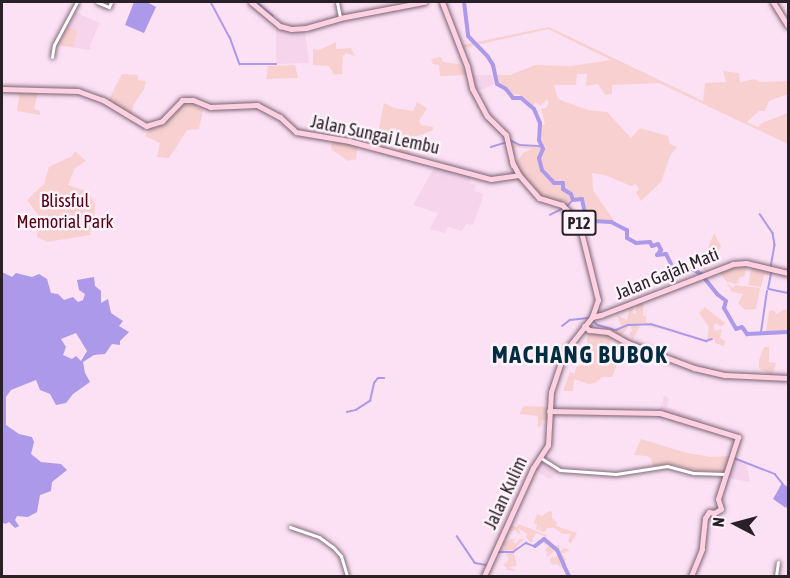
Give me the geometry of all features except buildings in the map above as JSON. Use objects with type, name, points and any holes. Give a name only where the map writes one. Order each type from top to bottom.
[{"type":"main road","points":[[252,2],[286,29],[306,28],[340,17],[424,2]]},
{"type":"main road","name":"P12","points":[[441,2],[472,88],[487,116],[506,136],[517,175],[542,200],[564,207],[579,223],[584,253],[598,292],[598,304],[591,318]]},
{"type":"main road","points":[[773,2],[789,26]]},
{"type":"main road","name":"Jalan Sungai Lembu","points":[[2,89],[78,90],[103,100],[146,126],[162,121],[183,99],[191,99],[210,107],[257,105],[280,117],[296,132],[349,141],[490,178],[517,175]]},
{"type":"main road","name":"Jalan Gajah Mati","points":[[591,318],[737,263],[789,273]]},
{"type":"main road","name":"Jalan Kulim","points":[[484,576],[549,442],[552,387],[564,352],[591,318]]},
{"type":"main road","points":[[584,326],[589,330],[608,332],[628,343],[683,364],[722,375],[789,378]]},
{"type":"main road","points":[[550,410],[660,413],[738,437],[717,499],[721,508],[714,513],[709,512],[704,520],[702,549],[691,576]]},
{"type":"street","points":[[52,57],[54,45],[77,2]]},
{"type":"street","points":[[97,2],[109,7],[111,2]]},
{"type":"street","points":[[337,2],[340,17]]},
{"type":"street","points":[[540,457],[560,470],[618,473],[667,465],[694,472],[725,474]]},
{"type":"street","points":[[290,527],[318,537],[333,547],[341,556],[347,576]]},
{"type":"shaded area","points":[[134,2],[147,2],[156,7],[144,33],[125,25]]},
{"type":"shaded area","points":[[75,12],[100,23],[90,45],[91,50],[55,45]]},
{"type":"shaded area","points":[[276,25],[287,31],[305,32],[309,63],[276,64]]},
{"type":"shaded area","points":[[472,75],[492,75],[494,84],[476,92]]},
{"type":"shaded area","points":[[435,166],[472,175],[469,183],[476,185],[474,191],[484,194],[473,225],[466,224],[462,231],[448,227],[445,233],[430,229],[438,213],[413,205]]},
{"type":"shaded area","points":[[2,272],[12,277],[16,273],[32,277],[39,274],[47,279],[51,293],[58,294],[64,300],[73,297],[78,302],[83,300],[85,294],[79,290],[77,280],[94,277],[95,286],[101,291],[101,303],[108,299],[111,313],[123,321],[119,326],[129,332],[120,341],[120,345],[112,344],[105,354],[94,355],[83,362],[90,382],[73,394],[66,403],[56,405],[50,394],[40,390],[36,380],[11,390],[6,397],[6,425],[19,434],[32,437],[34,442],[31,454],[41,462],[61,464],[67,470],[52,482],[51,491],[40,495],[37,512],[28,517],[17,516],[15,520],[19,526],[15,528],[9,522],[5,524],[2,522]],"holes":[[[76,333],[87,351],[81,361],[76,356],[72,359],[63,355],[66,347],[61,339]]]},
{"type":"shaded area","points":[[664,396],[669,398],[667,407],[703,419],[701,423],[655,411],[660,410]]},
{"type":"shaded area","points":[[733,458],[746,462],[750,482],[729,478]]},
{"type":"shaded area","points":[[540,459],[559,473],[549,479],[534,469]]},
{"type":"shaded area","points":[[782,483],[788,487],[786,508],[773,499]]},
{"type":"green space","points":[[66,27],[77,31],[73,47],[56,45]]},
{"type":"green space","points":[[549,27],[703,101],[705,83],[726,82],[723,71],[739,73],[740,82],[754,79],[760,82],[788,81],[788,94],[769,101],[765,111],[759,111],[747,122],[758,127],[762,123],[788,113],[788,144],[659,83],[612,85],[612,94],[605,95],[598,84],[586,86],[587,74],[577,74],[576,85],[554,85],[558,99],[588,110],[607,112],[631,138],[640,128],[668,136],[670,144],[677,147],[670,156],[661,182],[641,201],[636,192],[639,189],[636,184],[631,186],[605,175],[592,173],[593,190],[616,224],[592,220],[586,212],[585,201],[581,198],[573,200],[571,194],[564,188],[563,182],[557,184],[552,181],[556,185],[562,183],[562,189],[570,195],[572,200],[565,207],[540,196],[520,175],[515,164],[524,152],[532,149],[511,147],[511,141],[519,145],[541,147],[542,152],[541,125],[545,124],[541,109],[546,108],[549,102],[546,99],[544,103],[539,105],[536,102],[533,106],[518,94],[512,96],[508,87],[498,84],[495,75],[510,75],[535,65],[571,66],[611,60],[548,29],[463,48],[462,45]],"holes":[[[541,154],[543,168],[552,180],[541,170],[538,158]]]},
{"type":"green space","points":[[336,42],[336,49],[351,48],[355,56],[346,53],[343,56],[342,74],[334,75],[329,66],[313,65],[313,49],[319,50]]},
{"type":"green space","points":[[441,57],[443,62],[459,64],[468,75],[440,76],[439,65],[433,64],[431,59]]},
{"type":"green space","points":[[295,65],[298,78],[266,79],[268,66]]},
{"type":"green space","points":[[122,74],[138,75],[138,80],[146,81],[144,89],[133,106],[131,117],[108,101]]},
{"type":"green space","points":[[17,89],[39,89],[34,109],[40,111],[40,115],[17,111],[19,97]]},
{"type":"green space","points":[[189,101],[203,110],[199,129],[187,130],[169,158],[157,157],[160,143],[145,136],[151,127],[181,103]]},
{"type":"green space","points":[[417,102],[427,108],[419,121],[421,125],[433,127],[433,130],[412,138],[409,157],[398,154],[403,134],[394,127],[384,150],[375,147],[384,103],[394,108],[413,111]]},
{"type":"green space","points":[[332,141],[358,145],[356,159],[348,161],[331,149]]},
{"type":"green space","name":"Blissful Memorial Park","points":[[75,151],[86,161],[75,168],[68,185],[85,191],[91,197],[95,204],[94,228],[90,230],[91,235],[47,242],[37,237],[37,233],[42,228],[38,215],[27,200],[44,184],[49,167],[72,156]]},
{"type":"green space","points":[[714,233],[721,247],[705,270],[700,268]]},
{"type":"green space","points":[[747,264],[745,276],[739,278],[738,284],[727,282],[718,271],[731,265]]},
{"type":"green space","points":[[752,265],[770,269],[770,275],[764,275],[761,287],[748,285]]},
{"type":"green space","points":[[727,283],[733,288],[735,285],[760,288],[756,309],[745,310],[738,303],[743,294],[732,292]]},
{"type":"green space","points":[[648,298],[646,322],[679,333],[641,324],[633,339],[629,335],[632,330],[630,325],[621,336],[606,330],[618,330],[626,327],[622,328],[617,315],[627,320],[630,306],[632,304],[633,314],[636,313],[636,303],[643,303],[644,300],[643,316],[646,316]]},
{"type":"green space","points":[[705,307],[725,323],[721,327],[716,323],[713,326],[715,331],[722,329],[720,338],[725,341],[724,346],[715,343],[714,338],[707,340],[709,327],[699,313]]},
{"type":"green space","points":[[784,309],[788,311],[788,331],[766,332],[769,311],[773,310],[777,314]]},
{"type":"green space","points":[[590,331],[590,334],[594,331],[611,336],[613,338],[608,345],[611,347],[621,343],[618,363],[612,377],[602,377],[595,383],[589,384],[574,379],[573,391],[563,391],[570,372],[574,373],[574,377],[576,367],[583,365],[582,361],[587,357],[587,336]]},
{"type":"green space","points":[[764,347],[769,347],[769,362],[776,363],[772,376],[759,368],[759,360]]},
{"type":"green space","points":[[524,406],[548,407],[548,425],[546,420],[542,420],[541,426],[538,427],[538,416],[519,414]]},
{"type":"green space","points":[[641,439],[687,453],[711,457],[730,456],[724,472],[694,471],[676,465],[653,466],[651,458],[634,455]]},
{"type":"green space","points":[[549,511],[552,512],[552,518],[557,522],[556,526],[577,533],[571,543],[568,542],[571,534],[563,534],[554,528],[547,528],[545,532],[540,531],[540,526],[539,530],[536,529],[537,524],[534,523],[537,514],[542,516]]},
{"type":"green space","points":[[518,524],[547,535],[546,540],[553,547],[559,545],[560,551],[564,548],[570,550],[562,554],[566,559],[564,564],[560,568],[559,565],[551,564],[550,558],[558,554],[556,550],[547,557],[548,552],[545,551],[549,544],[545,545],[543,541],[536,545],[538,539],[540,541],[545,536],[536,533],[531,543],[526,537],[527,534],[518,528],[521,534],[516,530],[510,531],[511,525],[517,527]]},
{"type":"green space","points":[[516,539],[513,541],[516,544],[519,539],[524,539],[517,546],[514,554],[517,566],[508,567],[517,571],[506,570],[507,568],[503,565],[509,560],[506,554],[513,550],[496,552],[499,545],[503,550],[505,546],[499,544]]},
{"type":"waterway","points":[[211,2],[230,37],[240,64],[276,64]]},
{"type":"waterway","points":[[257,2],[273,16]]},
{"type":"waterway","points":[[464,2],[468,36],[493,65],[497,84],[506,89],[513,98],[521,98],[534,109],[540,123],[539,140],[543,149],[539,158],[542,170],[554,183],[563,183],[563,189],[571,194],[573,200],[582,199],[585,213],[592,221],[611,222],[627,230],[627,238],[636,243],[650,242],[652,246],[658,244],[661,250],[657,255],[666,254],[674,270],[692,269],[701,274],[717,294],[726,301],[724,308],[736,329],[742,327],[747,334],[788,332]]},
{"type":"waterway","points":[[510,140],[520,145],[541,146]]},
{"type":"waterway","points":[[491,147],[507,142]]},
{"type":"waterway","points":[[567,206],[573,200]]},
{"type":"waterway","points":[[550,215],[562,209]]},
{"type":"waterway","points":[[760,214],[773,233],[775,245],[771,268]]},
{"type":"waterway","points":[[768,289],[771,273]]},
{"type":"waterway","points":[[769,289],[788,293]]},
{"type":"waterway","points":[[761,332],[767,291]]},
{"type":"waterway","points":[[562,326],[570,320],[588,318]]},
{"type":"waterway","points":[[592,320],[598,325],[616,330],[628,325],[651,324],[706,341],[712,339]]},
{"type":"waterway","points":[[347,412],[356,410],[370,401],[374,383],[378,378],[384,378]]},
{"type":"waterway","points":[[734,458],[775,474],[783,484]]},
{"type":"waterway","points":[[457,536],[475,563],[486,565]]},
{"type":"waterway","points":[[535,546],[544,539],[557,550],[564,565]]},
{"type":"waterway","points":[[497,552],[513,552],[526,543],[534,546]]},
{"type":"waterway","points":[[564,566],[569,576]]},
{"type":"district","name":"MACHANG BUBOK","points":[[580,355]]}]
